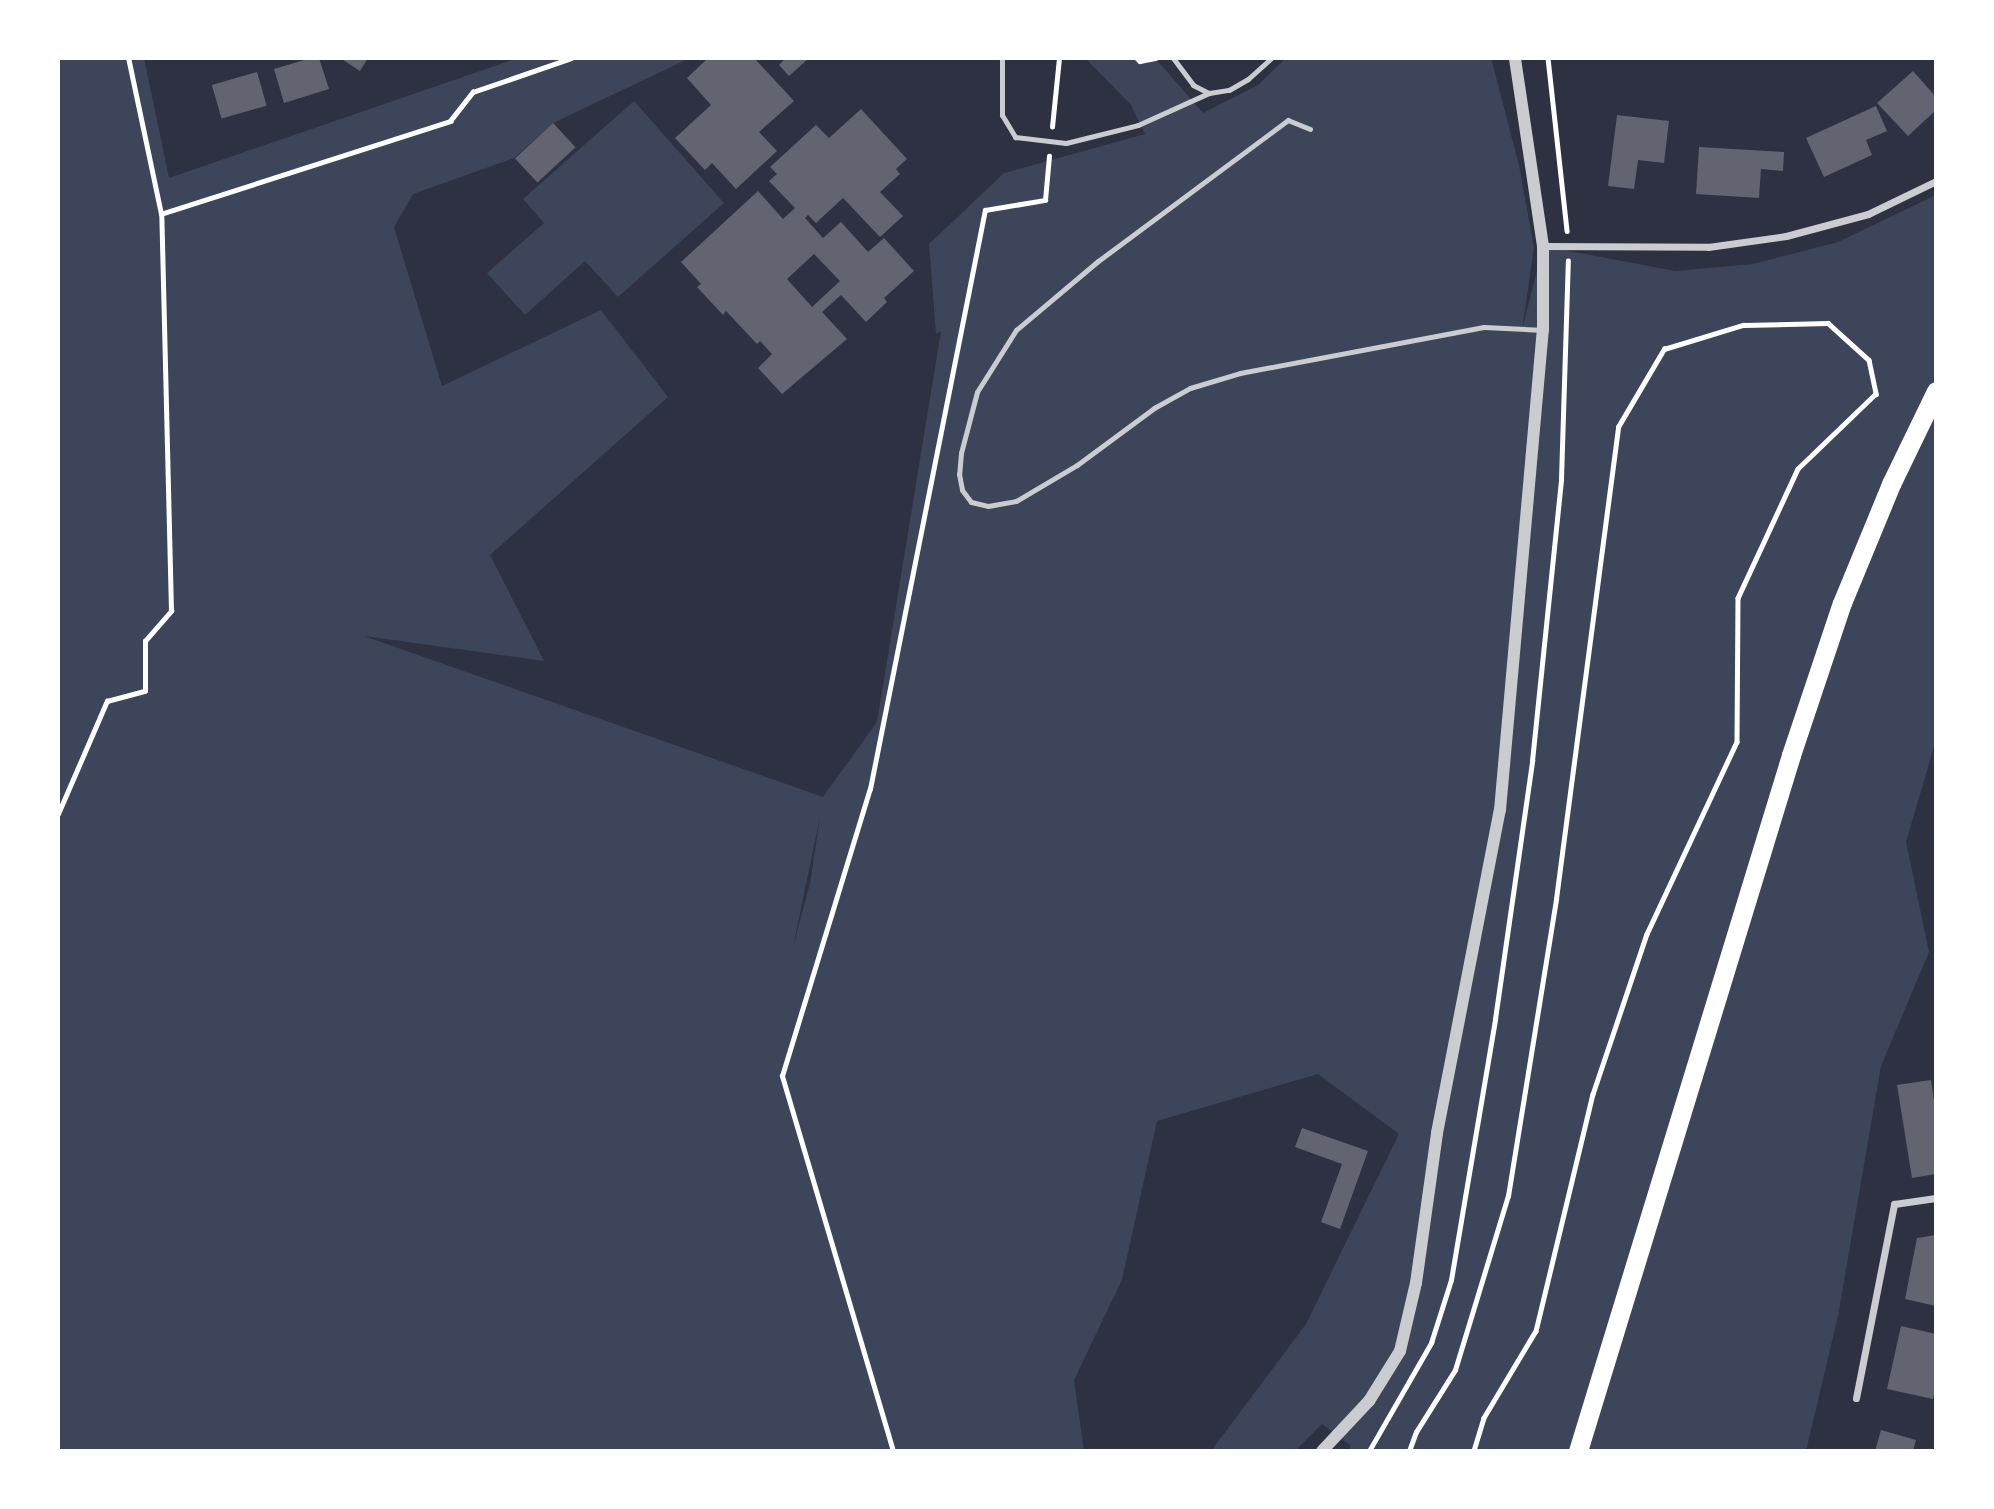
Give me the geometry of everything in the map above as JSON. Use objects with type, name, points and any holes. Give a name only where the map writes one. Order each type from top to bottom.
[{"type":"highway","points":[[1577,1451],[1787,769],[1838,615],[1891,484],[1936,391]]},
{"type":"street","points":[[1325,1450],[1369,1401],[1400,1351],[1416,1283],[1437,1133],[1500,810],[1543,330],[1543,246],[1515,58]]},
{"type":"street","points":[[1543,246],[1708,247],[1786,236],[1868,214],[1936,181]]},
{"type":"street","points":[[1856,1398],[1894,1204],[1936,1198]]},
{"type":"lane","points":[[1002,58],[1002,115],[1016,137],[1066,143],[1138,125],[1209,93],[1229,90],[1248,79],[1271,58]]},
{"type":"lane","points":[[1173,58],[1193,85],[1209,93]]},
{"type":"lane","points":[[1310,129],[1288,120],[1098,261],[1016,330],[977,392],[961,453],[961,490],[971,502],[988,506],[1016,501],[1077,465],[1154,408],[1190,388],[1241,373],[1484,327],[1543,330]]},
{"type":"path","points":[[58,814],[107,701],[145,691],[145,641],[171,611],[161,214],[128,58]]},
{"type":"path","points":[[161,214],[450,121],[473,92],[571,58]]},
{"type":"path","points":[[893,1451],[782,1076],[870,789],[985,210],[1045,200],[1059,58]]},
{"type":"path","points":[[1137,58],[1140,61],[1156,58]]},
{"type":"path","points":[[1409,1451],[1416,1432],[1455,1370],[1508,1196],[1556,899],[1618,427],[1664,348],[1743,325],[1828,323],[1868,360],[1876,394],[1798,469],[1738,598],[1737,742],[1647,934],[1593,1094],[1566,1195],[1536,1331],[1484,1418],[1474,1451]]},
{"type":"shaded area","points":[[58,58],[144,58],[169,178],[518,58],[690,58],[553,123],[514,158],[413,194],[394,227],[442,386],[601,310],[668,397],[490,555],[544,661],[364,636],[823,797],[877,722],[941,331],[936,334],[929,244],[1004,173],[1145,134],[1131,105],[1085,58],[1155,58],[1203,113],[1258,85],[1286,58],[1491,58],[1519,165],[1534,248],[1522,330],[1543,246],[1675,271],[1753,264],[1838,242],[1936,195],[1936,740],[1906,842],[1929,952],[1881,1066],[1838,1316],[1806,1451],[1350,1451],[1350,1445],[1322,1424],[1295,1451],[1211,1451],[1306,1324],[1399,1134],[1318,1074],[1157,1121],[1122,1280],[1074,1380],[1084,1451],[58,1451]],"holes":[[[820,817],[810,883],[793,947]]]},
{"type":"shaded area","points":[[634,101],[724,203],[618,297],[585,261],[525,315],[487,273],[544,223],[523,199]]},
{"type":"building","points":[[319,58],[329,89],[284,103],[274,69]]},
{"type":"building","points":[[340,58],[368,58],[360,71]]},
{"type":"building","points":[[708,58],[754,58],[794,101],[759,132],[777,151],[736,189],[712,163],[705,170],[675,138],[711,105],[687,78]]},
{"type":"building","points":[[786,58],[809,58],[789,76],[779,65]]},
{"type":"building","points":[[1913,71],[1936,97],[1936,110],[1908,136],[1877,103]]},
{"type":"building","points":[[257,72],[267,106],[221,119],[212,85]]},
{"type":"building","points":[[1876,106],[1887,131],[1866,140],[1872,155],[1824,177],[1806,138]]},
{"type":"building","points":[[861,109],[907,159],[896,169],[900,174],[880,192],[903,216],[880,237],[843,198],[816,223],[808,215],[805,218],[823,238],[841,222],[868,252],[884,238],[914,271],[884,298],[887,302],[866,322],[841,295],[822,312],[847,339],[782,394],[758,368],[772,354],[760,341],[757,344],[726,311],[723,315],[697,287],[701,284],[681,262],[758,191],[783,219],[795,208],[769,181],[777,174],[770,167],[816,125],[829,138]],"holes":[[[814,254],[840,281],[812,307],[787,279]]]},
{"type":"building","points":[[1617,115],[1669,121],[1664,163],[1638,160],[1634,189],[1608,186]]},
{"type":"building","points":[[553,123],[576,147],[537,183],[515,158]]},
{"type":"building","points":[[1699,147],[1784,152],[1783,171],[1761,169],[1759,198],[1696,194]]},
{"type":"building","points":[[1931,1080],[1936,1114],[1936,1174],[1912,1178],[1897,1085]]},
{"type":"building","points":[[1302,1128],[1368,1151],[1340,1229],[1321,1222],[1342,1164],[1295,1147]]},
{"type":"building","points":[[1936,1235],[1936,1306],[1905,1299],[1917,1238]]},
{"type":"building","points":[[1901,1326],[1936,1334],[1936,1383],[1933,1399],[1887,1389]]},
{"type":"building","points":[[1881,1430],[1916,1440],[1913,1451],[1875,1451]]}]
